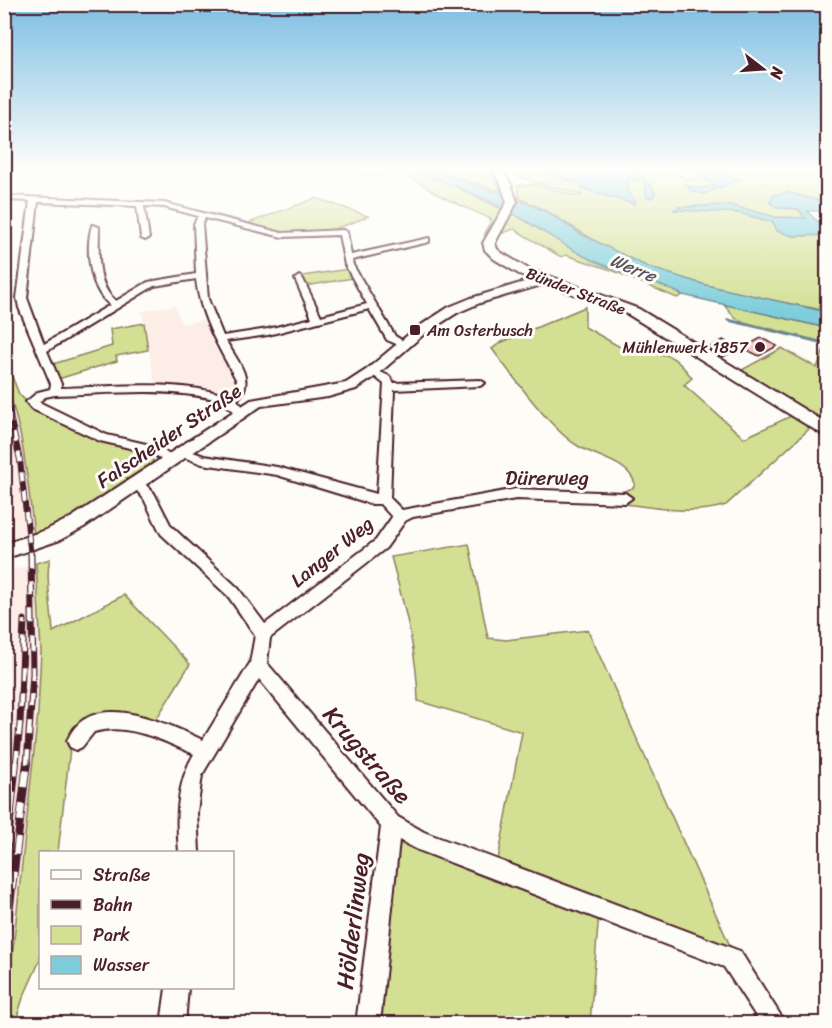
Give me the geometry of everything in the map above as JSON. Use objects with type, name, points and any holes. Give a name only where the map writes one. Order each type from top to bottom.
[{"type":"main road","name":"Bünder Straße","points":[[504,218],[489,243],[491,250],[539,278],[625,308],[828,432]]},
{"type":"street","points":[[32,218],[22,298],[24,308],[56,384],[55,392]]},
{"type":"street","points":[[142,218],[145,238]]},
{"type":"street","points":[[200,218],[200,276],[203,299],[242,381],[236,406],[214,395],[151,388],[55,392],[34,398],[32,402],[104,438],[177,457],[277,471],[372,499],[383,499]]},
{"type":"street","points":[[216,218],[282,236],[343,232],[349,265],[391,338],[403,345]]},
{"type":"street","points":[[95,227],[96,274],[101,287],[112,303],[116,304]]},
{"type":"street","points":[[348,258],[426,240]]},
{"type":"street","points":[[43,349],[156,282],[200,276]]},
{"type":"street","name":"Falscheider Straße","points":[[4,552],[53,535],[78,522],[177,457],[236,406],[271,398],[344,388],[374,372],[403,345],[455,309],[475,300],[518,288],[539,278]]},
{"type":"street","points":[[299,279],[318,320]]},
{"type":"street","points":[[221,339],[318,320],[373,305]]},
{"type":"street","points":[[374,372],[385,378],[389,387],[480,383]]},
{"type":"street","name":"Langer Weg","points":[[263,634],[381,544],[400,517],[383,499],[389,387]]},
{"type":"street","points":[[137,484],[149,496],[166,530],[233,592],[263,634],[258,665],[206,750],[188,790],[186,808],[189,851]]},
{"type":"street","name":"Dürerweg","points":[[400,517],[410,512],[516,494],[625,498]]},
{"type":"street","name":"Krugstraße","points":[[258,665],[391,824],[418,840],[732,959],[776,1023]]},
{"type":"street","points":[[76,741],[89,724],[110,720],[138,725],[206,750]]},
{"type":"street","name":"Hölderlinweg","points":[[368,1023],[391,824]]},
{"type":"street","points":[[173,1023],[177,989]]},
{"type":"shaded area","points":[[175,305],[181,324],[208,319],[214,340],[239,381],[231,392],[226,394],[155,384],[142,311]]},
{"type":"shaded area","points":[[4,376],[28,476],[34,531],[5,540]]},
{"type":"shaded area","points":[[36,563],[41,651],[38,713],[19,904],[5,1008],[5,573]]},
{"type":"green space","points":[[262,218],[363,218],[335,229],[307,234],[278,232],[243,225]]},
{"type":"green space","points":[[489,218],[521,218],[584,256],[621,272],[665,285],[683,295],[677,298],[614,271],[566,255],[561,257],[514,229],[500,234],[506,224],[493,222],[484,236],[491,219]]},
{"type":"green space","points":[[558,218],[758,218],[773,222],[793,236],[827,235],[827,309],[817,309],[731,291],[689,280],[648,267],[609,249]]},
{"type":"green space","points":[[348,269],[353,278],[306,286],[302,276]]},
{"type":"green space","points":[[723,304],[827,328],[827,425],[819,420],[726,505],[713,508],[672,510],[618,503],[615,494],[633,488],[635,484],[632,477],[619,465],[578,446],[556,428],[492,349],[500,343],[585,307],[585,327],[627,351],[646,348],[676,361],[692,378],[684,385],[744,438],[802,411],[740,371],[782,348],[817,368],[826,343],[744,322],[735,318]]},
{"type":"green space","points":[[144,323],[148,350],[116,356],[117,361],[58,379],[53,364],[112,346],[110,329]]},
{"type":"green space","points":[[4,356],[19,394],[32,407],[146,451],[153,460],[151,464],[66,520],[34,535],[20,433],[8,385]]},
{"type":"green space","points":[[469,544],[488,638],[506,640],[588,630],[731,948],[600,901],[590,1023],[380,1024],[399,843],[494,881],[522,732],[418,701],[412,646],[391,557]]},
{"type":"green space","points":[[50,559],[48,584],[53,632],[124,595],[190,664],[154,723],[125,716],[71,740],[58,851],[39,851],[39,962],[15,1023],[5,1024],[38,713],[41,651],[36,563]]},
{"type":"water","name":"Werre","points":[[521,218],[556,218],[581,234],[648,267],[706,285],[827,312],[827,328],[683,295],[596,262]]},
{"type":"water","points":[[758,218],[804,218],[827,221],[827,235],[793,236],[777,231],[773,222]]},
{"type":"building","name":"Mühlenwerk 1857","points":[[761,338],[777,346],[759,356],[743,348]]},
{"type":"building","name":"Mühlenwerk 1857","points":[[723,340],[738,349],[723,357],[708,348]]},
{"type":"waterway","points":[[728,320],[828,344]]},
{"type":"railway","points":[[4,391],[5,395]]},
{"type":"railway","points":[[5,394],[20,460],[31,557]]},
{"type":"railway","points":[[4,480],[8,556]]},
{"type":"railway","points":[[27,764],[33,673],[31,555]]},
{"type":"railway","points":[[4,687],[8,556]]},
{"type":"railway","points":[[16,764],[24,620]]},
{"type":"railway","points":[[4,877],[16,762]]},
{"type":"railway","points":[[4,956],[27,762]]},
{"type":"place","name":"Am Osterbusch","points":[[415,330]]},
{"type":"place","name":"Mühlenwerk 1857","points":[[760,347]]}]
